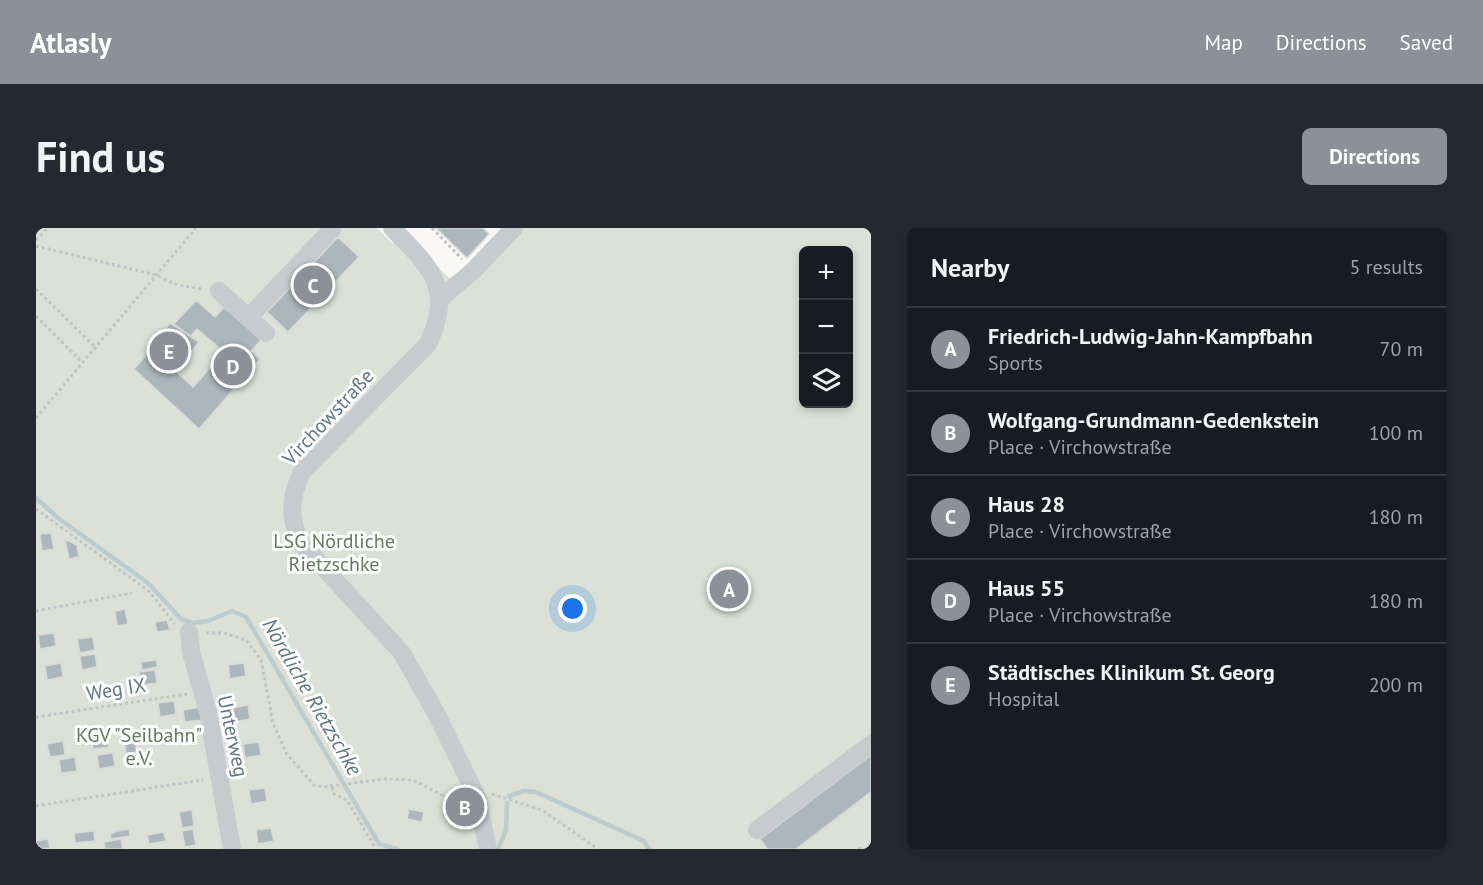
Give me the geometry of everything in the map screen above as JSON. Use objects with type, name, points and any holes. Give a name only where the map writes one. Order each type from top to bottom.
[{"type":"street","points":[[249,317],[333,228]]},
{"type":"street","name":"Virchowstraße","points":[[392,228],[425,263],[436,280],[440,299],[439,320],[428,344],[302,472],[294,490],[291,509],[300,542],[402,652],[437,715],[477,797],[487,845]]},
{"type":"street","points":[[440,299],[491,253],[514,228]]},
{"type":"street","points":[[219,291],[266,333]]},
{"type":"street","name":"Unterweg","points":[[189,632],[200,692],[208,712],[232,849]]},
{"type":"street","points":[[757,830],[871,744]]},
{"type":"path","points":[[36,240],[48,228]]},
{"type":"path","points":[[36,418],[196,228]]},
{"type":"path","points":[[432,228],[467,262],[491,253]]},
{"type":"path","points":[[36,246],[156,275],[178,285],[219,291]]},
{"type":"path","points":[[36,289],[96,348]]},
{"type":"path","points":[[36,316],[83,363]]},
{"type":"path","points":[[36,611],[132,593]]},
{"type":"path","name":"Weg IX","points":[[36,717],[200,692]]},
{"type":"path","points":[[36,806],[219,778]]},
{"type":"path","points":[[337,785],[385,779],[413,780],[453,801],[477,797]]},
{"type":"path","points":[[332,786],[334,794],[347,800],[376,849]]},
{"type":"path","points":[[504,797],[542,810],[598,849]]},
{"type":"green space","name":"LSG Nördliche Rietzschke","points":[[36,228],[377,228],[392,243],[403,231],[449,278],[459,274],[522,228],[871,228],[871,849],[36,849]]},
{"type":"building","points":[[436,228],[483,228],[489,234],[467,258]]},
{"type":"building","points":[[338,237],[359,257],[288,332],[267,312]]},
{"type":"building","points":[[196,300],[215,317],[224,307],[261,340],[251,351],[260,359],[199,429],[134,369],[164,335],[162,334],[170,323],[199,342],[190,353],[181,347],[167,363],[193,387],[224,352],[197,329],[191,336],[174,324]]},
{"type":"building","points":[[51,533],[54,549],[42,551],[40,534]]},
{"type":"building","points":[[65,539],[77,545],[79,557],[69,559]]},
{"type":"building","points":[[125,609],[128,624],[117,626],[115,611]]},
{"type":"building","points":[[167,620],[170,630],[157,632],[155,622]]},
{"type":"building","points":[[54,633],[56,646],[40,649],[38,635]]},
{"type":"building","points":[[93,637],[95,650],[80,653],[77,639]]},
{"type":"building","points":[[95,654],[97,667],[82,670],[80,656]]},
{"type":"building","points":[[156,660],[158,667],[142,670],[141,662]]},
{"type":"building","points":[[61,663],[63,677],[47,680],[45,666]]},
{"type":"building","points":[[244,663],[246,676],[230,679],[228,665]]},
{"type":"building","points":[[155,670],[157,683],[141,685],[139,672]]},
{"type":"building","points":[[174,701],[176,714],[160,717],[158,703]]},
{"type":"building","points":[[248,705],[250,719],[234,722],[232,708]]},
{"type":"building","points":[[201,707],[203,720],[185,722],[183,710]]},
{"type":"building","points":[[151,728],[154,743],[145,744],[143,729]]},
{"type":"building","points":[[107,733],[109,747],[93,749],[91,736]]},
{"type":"building","points":[[63,741],[65,755],[50,757],[47,744]]},
{"type":"building","points":[[135,742],[137,752],[126,754],[125,744]]},
{"type":"building","points":[[259,742],[261,755],[245,758],[243,744]]},
{"type":"building","points":[[113,753],[115,766],[99,769],[97,755]]},
{"type":"building","points":[[871,755],[871,792],[796,849],[767,849],[760,839]]},
{"type":"building","points":[[75,757],[77,771],[61,773],[59,760]]},
{"type":"building","points":[[265,788],[267,801],[251,804],[249,790]]},
{"type":"building","points":[[409,809],[424,812],[422,822],[407,819]]},
{"type":"building","points":[[192,810],[194,826],[182,828],[179,812]]},
{"type":"building","points":[[271,828],[274,841],[258,844],[256,830]]},
{"type":"building","points":[[129,829],[130,836],[111,839],[110,835],[114,832]]},
{"type":"building","points":[[193,829],[196,845],[185,847],[182,831]]},
{"type":"building","points":[[94,831],[95,841],[75,843],[74,833]]},
{"type":"building","points":[[164,832],[166,841],[149,844],[147,835]]},
{"type":"building","points":[[48,839],[50,848],[36,849],[36,841]]},
{"type":"building","points":[[121,839],[123,849],[105,849],[104,842]]},
{"type":"waterway","name":"Nördliche Rietzschke","points":[[36,498],[58,518],[148,583],[181,619],[193,623],[208,621],[232,611],[246,617],[379,844],[397,849]]},
{"type":"waterway","name":"Nördliche Rietzschke","points":[[509,796],[524,791],[536,792],[644,841],[649,849]]},
{"type":"waterway","name":"Nördliche Rietzschke","points":[[498,849],[506,830],[507,803]]},
{"type":"place","name":"Haus 28","points":[[313,285]]},
{"type":"place","name":"Städtisches Klinikum St. Georg","points":[[169,351]]},
{"type":"place","name":"Haus 55","points":[[233,366]]},
{"type":"place","name":"Friedrich-Ludwig-Jahn-Kampfbahn","points":[[729,589]]},
{"type":"place","name":"Wolfgang-Grundmann-Gedenkstein","points":[[465,807]]},
{"type":"park label","name":"KGV \"Seilbahn\" e.V.","points":[[139,746]]}]
